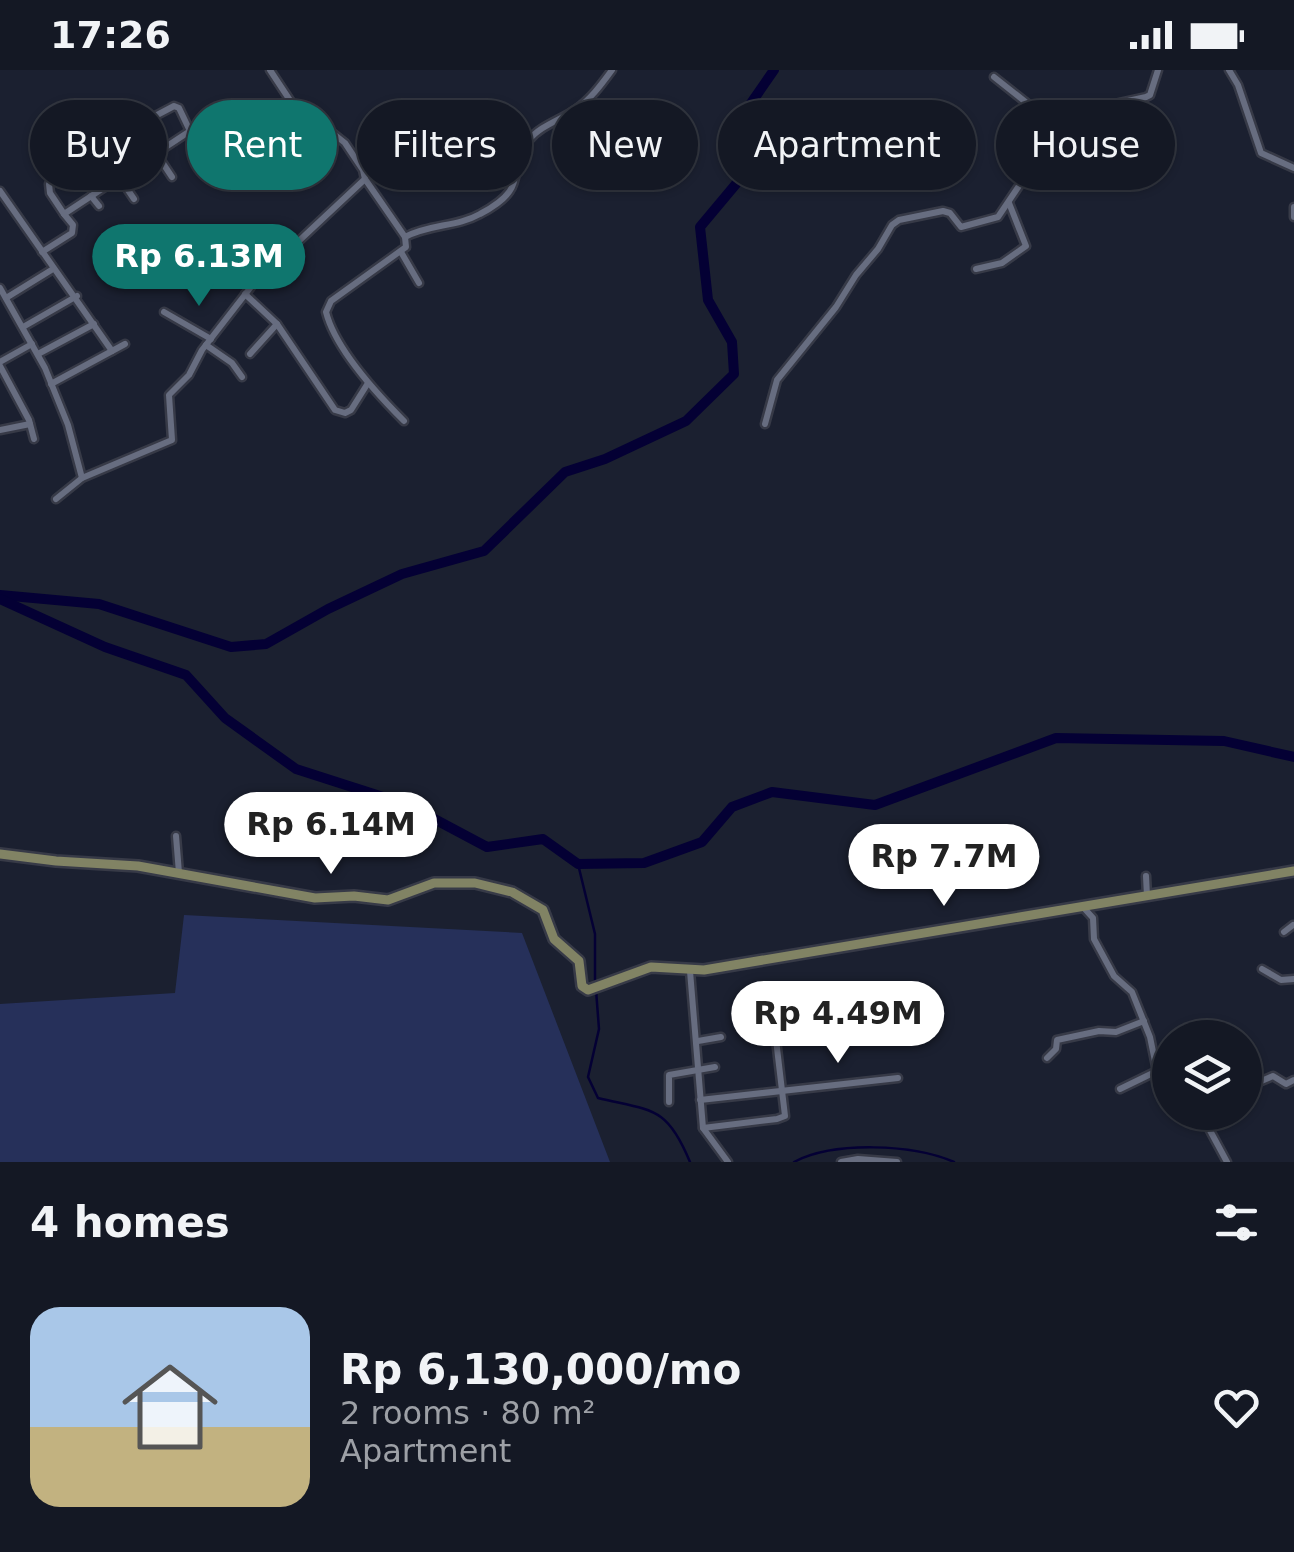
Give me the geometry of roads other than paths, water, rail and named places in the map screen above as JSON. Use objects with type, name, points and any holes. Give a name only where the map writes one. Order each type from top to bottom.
[{"type":"street","points":[[270,70],[299,114],[320,123],[345,143],[357,160]]},
{"type":"street","points":[[405,238],[426,228],[471,218],[508,195],[515,186],[522,150],[532,136],[587,101],[612,70]]},
{"type":"street","points":[[1134,100],[1150,94],[1158,70]]},
{"type":"street","points":[[1228,70],[1238,85],[1261,152],[1294,168]]},
{"type":"street","points":[[994,77],[1023,100]]},
{"type":"street","points":[[167,110],[179,108],[190,129],[188,135],[167,147]]},
{"type":"street","points":[[167,170],[172,177]]},
{"type":"street","points":[[56,499],[82,478],[172,440],[167,399],[189,375],[208,342],[244,294],[357,187]]},
{"type":"street","points":[[42,252],[72,233],[72,224],[50,190]]},
{"type":"street","points":[[64,214],[100,190]]},
{"type":"street","points":[[127,190],[134,199]]},
{"type":"street","points":[[372,190],[405,238],[406,247],[327,307],[331,326],[368,383],[404,421]]},
{"type":"street","points":[[764,424],[777,380],[836,306],[892,224],[947,212],[958,224],[967,226],[998,217],[1016,190]]},
{"type":"street","points":[[0,191],[112,350]]},
{"type":"street","points":[[91,196],[99,206]]},
{"type":"street","points":[[976,270],[1009,260],[1026,246],[1009,203]]},
{"type":"street","points":[[1294,207],[1294,216]]},
{"type":"street","points":[[401,252],[418,283]]},
{"type":"street","points":[[6,298],[54,270]]},
{"type":"street","points":[[0,288],[51,384],[68,425],[82,478]]},
{"type":"street","points":[[244,294],[276,324],[335,410],[351,410],[368,383]]},
{"type":"street","points":[[23,327],[76,296]]},
{"type":"street","points":[[164,312],[208,342],[242,377]]},
{"type":"street","points":[[38,354],[94,324]]},
{"type":"street","points":[[250,354],[276,324]]},
{"type":"street","points":[[32,344],[0,364],[34,439]]},
{"type":"street","points":[[51,384],[125,344]]},
{"type":"street","points":[[0,430],[30,424]]},
{"type":"street","points":[[176,836],[179,873]]},
{"type":"street","points":[[0,854],[56,862],[121,864],[315,898],[354,896],[388,900],[434,883],[448,882],[506,890],[546,914],[554,939],[579,961],[582,986],[588,990],[651,966],[690,972],[1294,872]]},
{"type":"street","points":[[1146,876],[1146,896]]},
{"type":"street","points":[[1082,906],[1093,918],[1094,938],[1114,976],[1130,987],[1152,1052]]},
{"type":"street","points":[[1284,932],[1294,925]]},
{"type":"street","points":[[1262,969],[1281,980],[1294,979]]},
{"type":"street","points":[[690,972],[702,1128],[728,1162]]},
{"type":"street","points":[[1047,1058],[1058,1039],[1116,1032],[1144,1020]]},
{"type":"street","points":[[702,1128],[784,1118],[775,1030]]},
{"type":"street","points":[[698,1041],[721,1037]]},
{"type":"street","points":[[669,1102],[669,1075],[715,1067]]},
{"type":"street","points":[[1120,1089],[1152,1074]]},
{"type":"street","points":[[1262,1081],[1273,1076],[1284,1084],[1294,1080]]},
{"type":"street","points":[[700,1100],[898,1078]]},
{"type":"street","points":[[1207,1130],[1226,1162]]},
{"type":"street","points":[[841,1162],[897,1162]]},
{"type":"waterway","points":[[0,595],[99,604],[231,647],[266,644],[402,574],[484,551],[565,472],[605,459],[686,421],[734,374],[732,342],[708,300],[700,227],[736,184],[746,160],[749,106],[774,70]]},
{"type":"waterway","points":[[0,599],[105,647],[186,675],[225,718],[296,769],[408,805],[487,847],[543,839],[578,864],[644,863],[702,842],[732,807],[772,792],[875,805],[1056,738],[1224,741],[1294,757]]},
{"type":"waterway","points":[[578,864],[595,934],[595,982]]},
{"type":"waterway","points":[[596,990],[599,1029],[588,1077],[598,1098],[656,1114],[674,1130],[690,1162]]},
{"type":"waterway","points":[[794,1162],[830,1151],[874,1147],[917,1151],[954,1162]]}]
